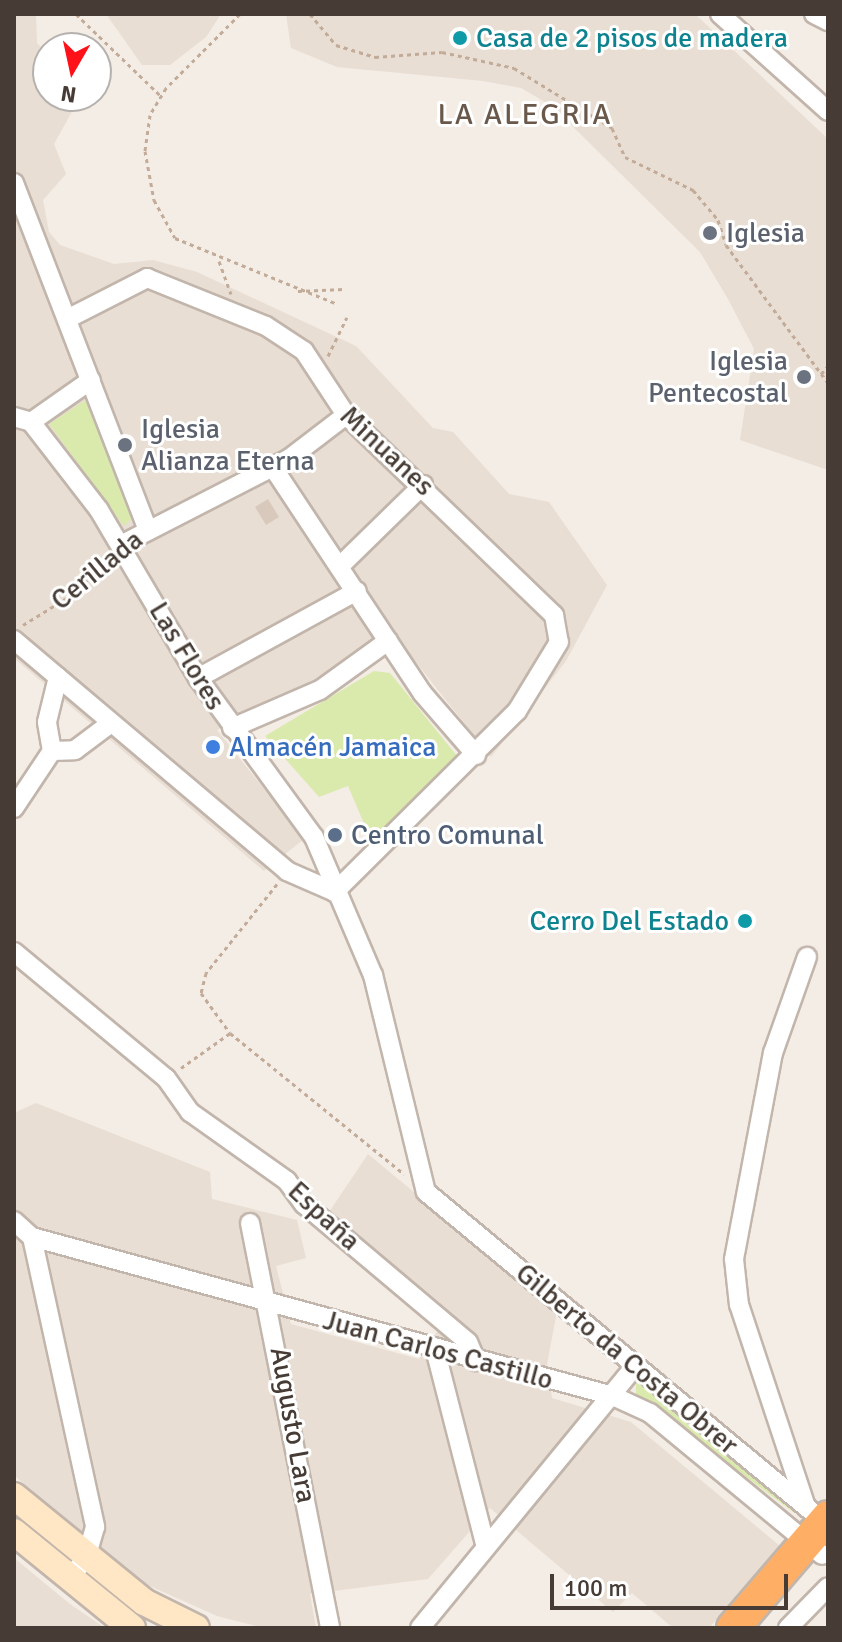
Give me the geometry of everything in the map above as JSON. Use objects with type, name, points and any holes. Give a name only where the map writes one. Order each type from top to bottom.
[{"type":"highway","points":[[733,1628],[820,1531]]},
{"type":"highway","points":[[759,1628],[820,1531]]},
{"type":"street","points":[[720,14],[828,111]]},
{"type":"street","points":[[814,14],[828,21]]},
{"type":"street","points":[[14,183],[69,318],[147,528]]},
{"type":"street","name":"Minuanes","points":[[69,318],[147,278],[231,308],[304,351],[346,415],[537,595],[561,630],[517,711],[476,755]]},
{"type":"street","points":[[18,418],[91,380]]},
{"type":"street","name":"Cerillada","points":[[121,545],[147,528],[272,466],[346,415]]},
{"type":"street","name":"Las Flores","points":[[18,418],[121,545],[198,678],[232,728],[293,803],[373,975],[426,1192]]},
{"type":"street","points":[[14,640],[287,871],[335,892],[476,755],[388,641],[341,565],[272,466]]},
{"type":"street","points":[[341,565],[423,485]]},
{"type":"street","points":[[198,678],[357,591]]},
{"type":"street","points":[[232,728],[320,690],[388,641]]},
{"type":"street","points":[[14,808],[52,751],[47,722],[58,677]]},
{"type":"street","points":[[52,751],[75,750],[111,723]]},
{"type":"street","name":"España","points":[[14,952],[166,1078],[190,1112],[287,1181],[304,1204],[468,1342],[476,1361]]},
{"type":"street","points":[[807,957],[773,1053],[734,1259],[739,1305],[820,1531]]},
{"type":"street","name":"Gilberto da Costa Obrer","points":[[426,1192],[635,1366],[820,1531]]},
{"type":"street","name":"Juan Carlos Castillo","points":[[14,1221],[32,1237],[272,1306],[613,1396],[650,1413],[820,1531]]},
{"type":"street","name":"Augusto Lara","points":[[250,1223],[272,1306],[330,1628]]},
{"type":"street","points":[[32,1237],[95,1527],[86,1558],[69,1579]]},
{"type":"street","points":[[435,1349],[486,1547]]},
{"type":"street","points":[[420,1628],[635,1366]]},
{"type":"street","points":[[14,1496],[86,1558],[144,1602],[196,1628]]},
{"type":"street","points":[[14,1532],[122,1625]]},
{"type":"street","points":[[788,1628],[828,1587]]},
{"type":"path","points":[[76,14],[161,96]]},
{"type":"path","points":[[240,14],[161,96],[145,151],[154,200],[175,238],[219,261],[294,292],[335,303]]},
{"type":"path","points":[[310,14],[336,45],[375,57],[442,52],[514,68],[612,128],[625,157],[693,190],[718,220],[726,245],[828,383]]},
{"type":"path","points":[[219,261],[230,280],[231,308]]},
{"type":"path","points":[[294,292],[344,289]]},
{"type":"path","points":[[323,383],[347,317]]},
{"type":"path","points":[[821,374],[828,366]]},
{"type":"path","name":"Cerillada","points":[[14,631],[73,594],[121,545]]},
{"type":"path","points":[[287,871],[206,973],[201,993],[230,1033],[426,1192]]},
{"type":"path","points":[[166,1078],[230,1033]]},
{"type":"shaded area","points":[[14,14],[36,14],[37,32],[32,32],[32,112],[72,112],[54,144],[66,174],[43,200],[49,232],[60,245],[114,264],[153,260],[197,272],[356,346],[433,428],[453,432],[509,494],[549,502],[607,585],[566,661],[491,757],[396,637],[217,730],[304,839],[264,871],[14,658]]},
{"type":"shaded area","points":[[106,14],[221,14],[206,37],[170,65],[142,65]]},
{"type":"shaded area","points":[[286,14],[695,14],[828,139],[828,470],[740,440],[754,349],[728,299],[700,252],[552,106],[521,88],[483,81],[337,67],[291,48]]},
{"type":"shaded area","points":[[36,1103],[210,1172],[212,1199],[297,1220],[306,1258],[276,1266],[291,1324],[419,1359],[438,1330],[319,1227],[368,1154],[557,1311],[547,1364],[552,1398],[631,1422],[780,1546],[709,1628],[673,1628],[632,1593],[613,1612],[490,1508],[428,1579],[310,1594],[316,1628],[264,1628],[217,1616],[132,1578],[14,1475],[14,1113]]},
{"type":"shaded area","points":[[14,1558],[70,1604],[105,1628],[14,1628]]},
{"type":"green space","points":[[89,398],[134,516],[124,526],[49,424]]},
{"type":"green space","points":[[374,671],[390,673],[457,756],[371,840],[348,786],[319,797],[265,736]]},
{"type":"green space","points":[[644,1382],[794,1507],[793,1512],[636,1394],[636,1383]]},
{"type":"building","points":[[268,499],[279,517],[266,525],[255,507]]},
{"type":"place","name":"Casa de 2 pisos de madera","points":[[460,38]]},
{"type":"place","name":"Iglesia","points":[[710,233]]},
{"type":"place","name":"Iglesia Pentecostal","points":[[804,377]]},
{"type":"place","name":"Iglesia Alianza Eterna","points":[[125,445]]},
{"type":"place","name":"Almacén Jamaica","points":[[213,747]]},
{"type":"place","name":"Centro Comunal","points":[[335,835]]},
{"type":"place","name":"Cerro Del Estado","points":[[745,921]]},
{"type":"district","name":"LA ALEGRIA","points":[[525,115]]}]
